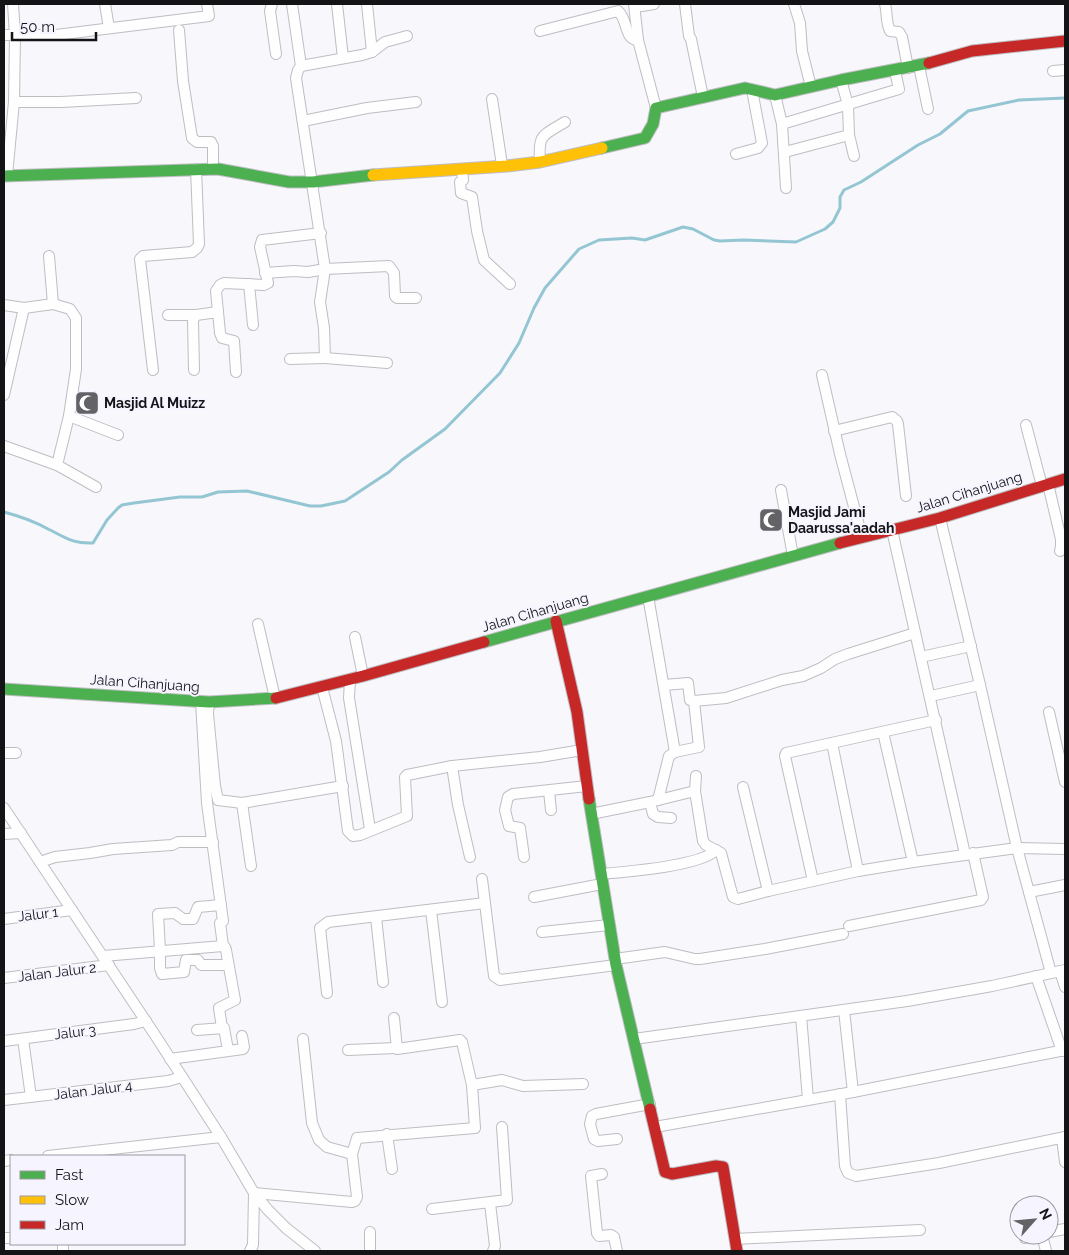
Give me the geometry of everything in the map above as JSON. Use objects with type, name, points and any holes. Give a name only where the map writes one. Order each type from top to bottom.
[{"type":"street","points":[[13,4],[9,35],[14,102],[6,176],[213,169],[228,170],[289,182],[313,182],[540,162],[645,138],[652,127],[656,116],[656,108],[638,40],[634,5],[654,4]]},
{"type":"street","points":[[105,4],[109,28]]},
{"type":"street","points":[[9,35],[56,35],[209,16],[207,4]]},
{"type":"street","points":[[272,4],[270,11],[276,54]]},
{"type":"street","points":[[292,4],[301,66],[296,78],[325,269],[320,302],[324,328],[325,358]]},
{"type":"street","points":[[337,4],[342,58]]},
{"type":"street","points":[[367,4],[372,52]]},
{"type":"street","points":[[685,4],[688,36],[691,39],[703,97]]},
{"type":"street","points":[[794,4],[800,23],[802,51],[811,87]]},
{"type":"street","points":[[885,4],[887,25],[890,32],[899,32],[902,35],[928,109]]},
{"type":"street","points":[[540,31],[618,11],[622,14],[629,36],[633,40],[638,40]]},
{"type":"street","points":[[178,30],[183,82],[192,138],[197,142],[211,142],[213,146],[213,169]]},
{"type":"street","points":[[301,66],[362,56],[372,52],[385,42],[408,36]]},
{"type":"street","points":[[656,108],[746,88],[775,95],[841,80],[913,67],[972,51],[1065,42]]},
{"type":"street","points":[[1053,71],[1065,70]]},
{"type":"street","points":[[782,124],[899,89],[895,71]]},
{"type":"street","points":[[841,80],[848,105],[849,135],[854,156]]},
{"type":"street","points":[[736,154],[758,148],[762,143],[752,90]]},
{"type":"street","points":[[775,95],[782,124],[786,188]]},
{"type":"street","points":[[14,102],[61,102],[136,98]]},
{"type":"street","points":[[492,99],[502,166]]},
{"type":"street","points":[[303,121],[367,108],[416,102]]},
{"type":"street","points":[[540,162],[539,146],[542,136],[564,122]]},
{"type":"street","points":[[785,152],[849,135]]},
{"type":"street","points":[[153,370],[140,258],[143,256],[192,252],[197,248],[199,244],[196,170]]},
{"type":"street","points":[[462,170],[461,193],[472,197],[484,260],[510,284]]},
{"type":"street","points":[[236,372],[234,341],[222,338],[216,291],[224,283],[266,285],[268,280],[260,247],[262,240],[321,233]]},
{"type":"street","points":[[49,256],[53,304]]},
{"type":"street","points":[[265,273],[389,266],[394,273],[395,296],[397,298],[416,298]]},
{"type":"street","points":[[249,284],[253,325]]},
{"type":"street","points":[[4,305],[24,308],[53,304],[70,309],[76,318],[76,369],[69,416],[56,466]]},
{"type":"street","points":[[4,395],[24,308]]},
{"type":"street","points":[[168,315],[196,315],[218,312]]},
{"type":"street","points":[[194,370],[192,323],[196,315]]},
{"type":"street","points":[[290,359],[325,358],[387,363]]},
{"type":"street","points":[[822,375],[834,431],[862,537]]},
{"type":"street","points":[[69,416],[118,435]]},
{"type":"street","points":[[834,431],[892,417],[895,418],[898,424],[906,496]]},
{"type":"street","points":[[1026,425],[1062,548]]},
{"type":"street","points":[[4,446],[56,466],[96,487]]},
{"type":"street","name":"Jalan Cihanjuang","points":[[4,689],[205,702],[275,698],[350,680],[556,621],[862,537],[940,518],[1065,479]]},
{"type":"street","points":[[781,490],[793,556]]},
{"type":"street","points":[[940,518],[1017,848],[1029,892],[1065,987]]},
{"type":"street","points":[[482,879],[494,976],[500,980],[616,962],[665,952],[700,959],[765,949],[981,900],[983,898],[969,853],[930,696],[892,530]]},
{"type":"street","points":[[648,596],[675,752]]},
{"type":"street","points":[[556,621],[576,712],[601,879],[616,962],[665,1172],[672,1174],[716,1166],[723,1167],[737,1251]]},
{"type":"street","points":[[258,624],[275,698]]},
{"type":"street","points":[[664,685],[687,682],[690,700],[694,701],[726,698],[782,680],[803,676],[848,654],[915,633]]},
{"type":"street","points":[[355,637],[363,676]]},
{"type":"street","points":[[921,658],[970,646]]},
{"type":"street","points":[[350,680],[349,698],[370,829]]},
{"type":"street","points":[[930,696],[980,685]]},
{"type":"street","points":[[322,687],[336,741],[348,832],[353,836],[407,816],[405,777],[407,775],[452,766],[540,757],[582,750]]},
{"type":"street","points":[[671,818],[658,817],[653,814],[654,801],[669,756],[675,752],[697,748],[700,745],[694,701]]},
{"type":"street","points":[[205,702],[208,714],[216,797],[222,801],[242,803],[343,786]]},
{"type":"street","points":[[205,702],[208,803],[221,904],[223,946],[225,947],[229,974],[232,978],[235,1000],[219,1008],[228,1050]]},
{"type":"street","points":[[1049,712],[1065,782]]},
{"type":"street","points":[[813,881],[785,756],[787,752],[936,720]]},
{"type":"street","points":[[883,732],[913,862]]},
{"type":"street","points":[[832,742],[858,871]]},
{"type":"street","points":[[4,753],[16,753]]},
{"type":"street","points":[[452,766],[458,805],[470,858]]},
{"type":"street","points":[[696,776],[695,791],[703,841],[721,854],[733,897],[738,899],[858,871],[969,853],[1017,848],[1065,849]]},
{"type":"street","points":[[524,857],[520,828],[508,826],[505,802],[508,797],[513,794],[587,786]]},
{"type":"street","points":[[743,787],[768,891]]},
{"type":"street","points":[[549,791],[551,810]]},
{"type":"street","points":[[591,814],[695,791]]},
{"type":"street","points":[[242,803],[251,866]]},
{"type":"street","points":[[4,808],[146,1021],[221,1137],[254,1193],[286,1228],[315,1251]]},
{"type":"street","points":[[4,834],[21,833]]},
{"type":"street","points":[[40,862],[54,857],[90,854],[113,849],[172,845],[178,842],[212,842]]},
{"type":"street","points":[[534,896],[601,879],[712,855],[716,850]]},
{"type":"street","points":[[1029,892],[1065,885]]},
{"type":"street","points":[[327,993],[320,928],[328,922],[485,903]]},
{"type":"street","points":[[221,904],[198,906],[193,919],[181,918],[175,913],[159,913],[160,968],[162,974],[184,972],[186,960],[198,960],[201,965],[228,965]]},
{"type":"street","name":"Jalur 1","points":[[4,918],[72,910]]},
{"type":"street","points":[[431,910],[442,1002]]},
{"type":"street","points":[[376,917],[383,982]]},
{"type":"street","points":[[542,932],[609,925]]},
{"type":"street","points":[[103,956],[223,946]]},
{"type":"street","name":"Jalan Jalur 2","points":[[4,978],[109,965]]},
{"type":"street","points":[[634,1039],[907,1002],[1059,971]]},
{"type":"street","points":[[655,1127],[853,1092],[1064,1051],[1036,976]]},
{"type":"street","points":[[844,1010],[853,1092]]},
{"type":"street","points":[[801,1016],[808,1099]]},
{"type":"street","points":[[394,1018],[396,1048]]},
{"type":"street","name":"Jalur 3","points":[[4,1040],[146,1021]]},
{"type":"street","points":[[197,1030],[222,1028]]},
{"type":"street","points":[[170,1059],[244,1048],[242,1036]]},
{"type":"street","points":[[23,1038],[31,1097]]},
{"type":"street","points":[[303,1039],[312,1123],[319,1140],[327,1147],[352,1154]]},
{"type":"street","points":[[254,1193],[352,1202],[355,1201],[357,1192],[352,1154],[355,1139],[387,1134],[474,1129],[476,1126],[472,1086],[464,1045],[460,1040],[400,1050],[396,1048],[348,1050]]},
{"type":"street","name":"Jalan Jalur 4","points":[[4,1100],[168,1081],[182,1077]]},
{"type":"street","points":[[472,1086],[502,1080],[522,1086],[583,1084]]},
{"type":"street","points":[[840,1094],[845,1166],[848,1173],[856,1176],[939,1164],[1063,1137],[1065,1162]]},
{"type":"street","points":[[617,1139],[598,1141],[594,1139],[590,1124],[592,1116],[650,1104]]},
{"type":"street","points":[[432,1209],[490,1203],[508,1199],[502,1127]]},
{"type":"street","points":[[387,1134],[392,1169]]},
{"type":"street","points":[[57,1155],[221,1137]]},
{"type":"street","points":[[602,1174],[591,1176],[597,1233],[599,1236],[614,1237],[617,1251]]},
{"type":"street","points":[[250,1251],[253,1245],[254,1193]]},
{"type":"street","points":[[490,1203],[495,1246],[493,1251]]},
{"type":"street","points":[[735,1239],[920,1230]]},
{"type":"street","points":[[370,1232],[370,1251]]},
{"type":"waterway","points":[[4,512],[32,521],[69,539],[93,543],[107,520],[122,505],[180,497],[202,497],[218,492],[247,491],[310,506],[321,506],[345,501],[389,472],[402,460],[445,429],[500,373],[519,343],[545,288],[579,249],[599,240],[632,238],[645,240],[683,227],[693,229],[714,240],[720,241],[796,242],[825,229],[833,222],[840,208],[840,197],[844,190],[861,182],[918,145],[940,134],[968,111],[1019,100],[1065,98]]},
{"type":"traffic: fast","points":[[602,148],[645,138],[653,124],[656,108],[745,88],[775,95],[929,63]]},
{"type":"traffic: fast","points":[[4,176],[218,169],[289,182],[313,182],[373,175]]},
{"type":"traffic: fast","points":[[484,642],[840,543]]},
{"type":"traffic: fast","points":[[4,689],[209,702],[276,698]]},
{"type":"traffic: fast","points":[[589,799],[616,965],[650,1109]]},
{"type":"traffic: slow","points":[[373,175],[507,166],[540,162],[602,148]]},
{"type":"traffic: jam","points":[[929,63],[972,51],[1065,41]]},
{"type":"traffic: jam","points":[[840,543],[940,518],[1065,479]]},
{"type":"traffic: jam","points":[[556,621],[577,712],[589,799]]},
{"type":"traffic: jam","points":[[276,698],[484,642]]},
{"type":"traffic: jam","points":[[650,1109],[665,1172],[672,1174],[716,1166],[723,1167],[737,1251]]},
{"type":"place","name":"Masjid Al Muizz","points":[[87,403]]},
{"type":"place","name":"Masjid Jami Daarussa'aadah","points":[[771,520]]}]
